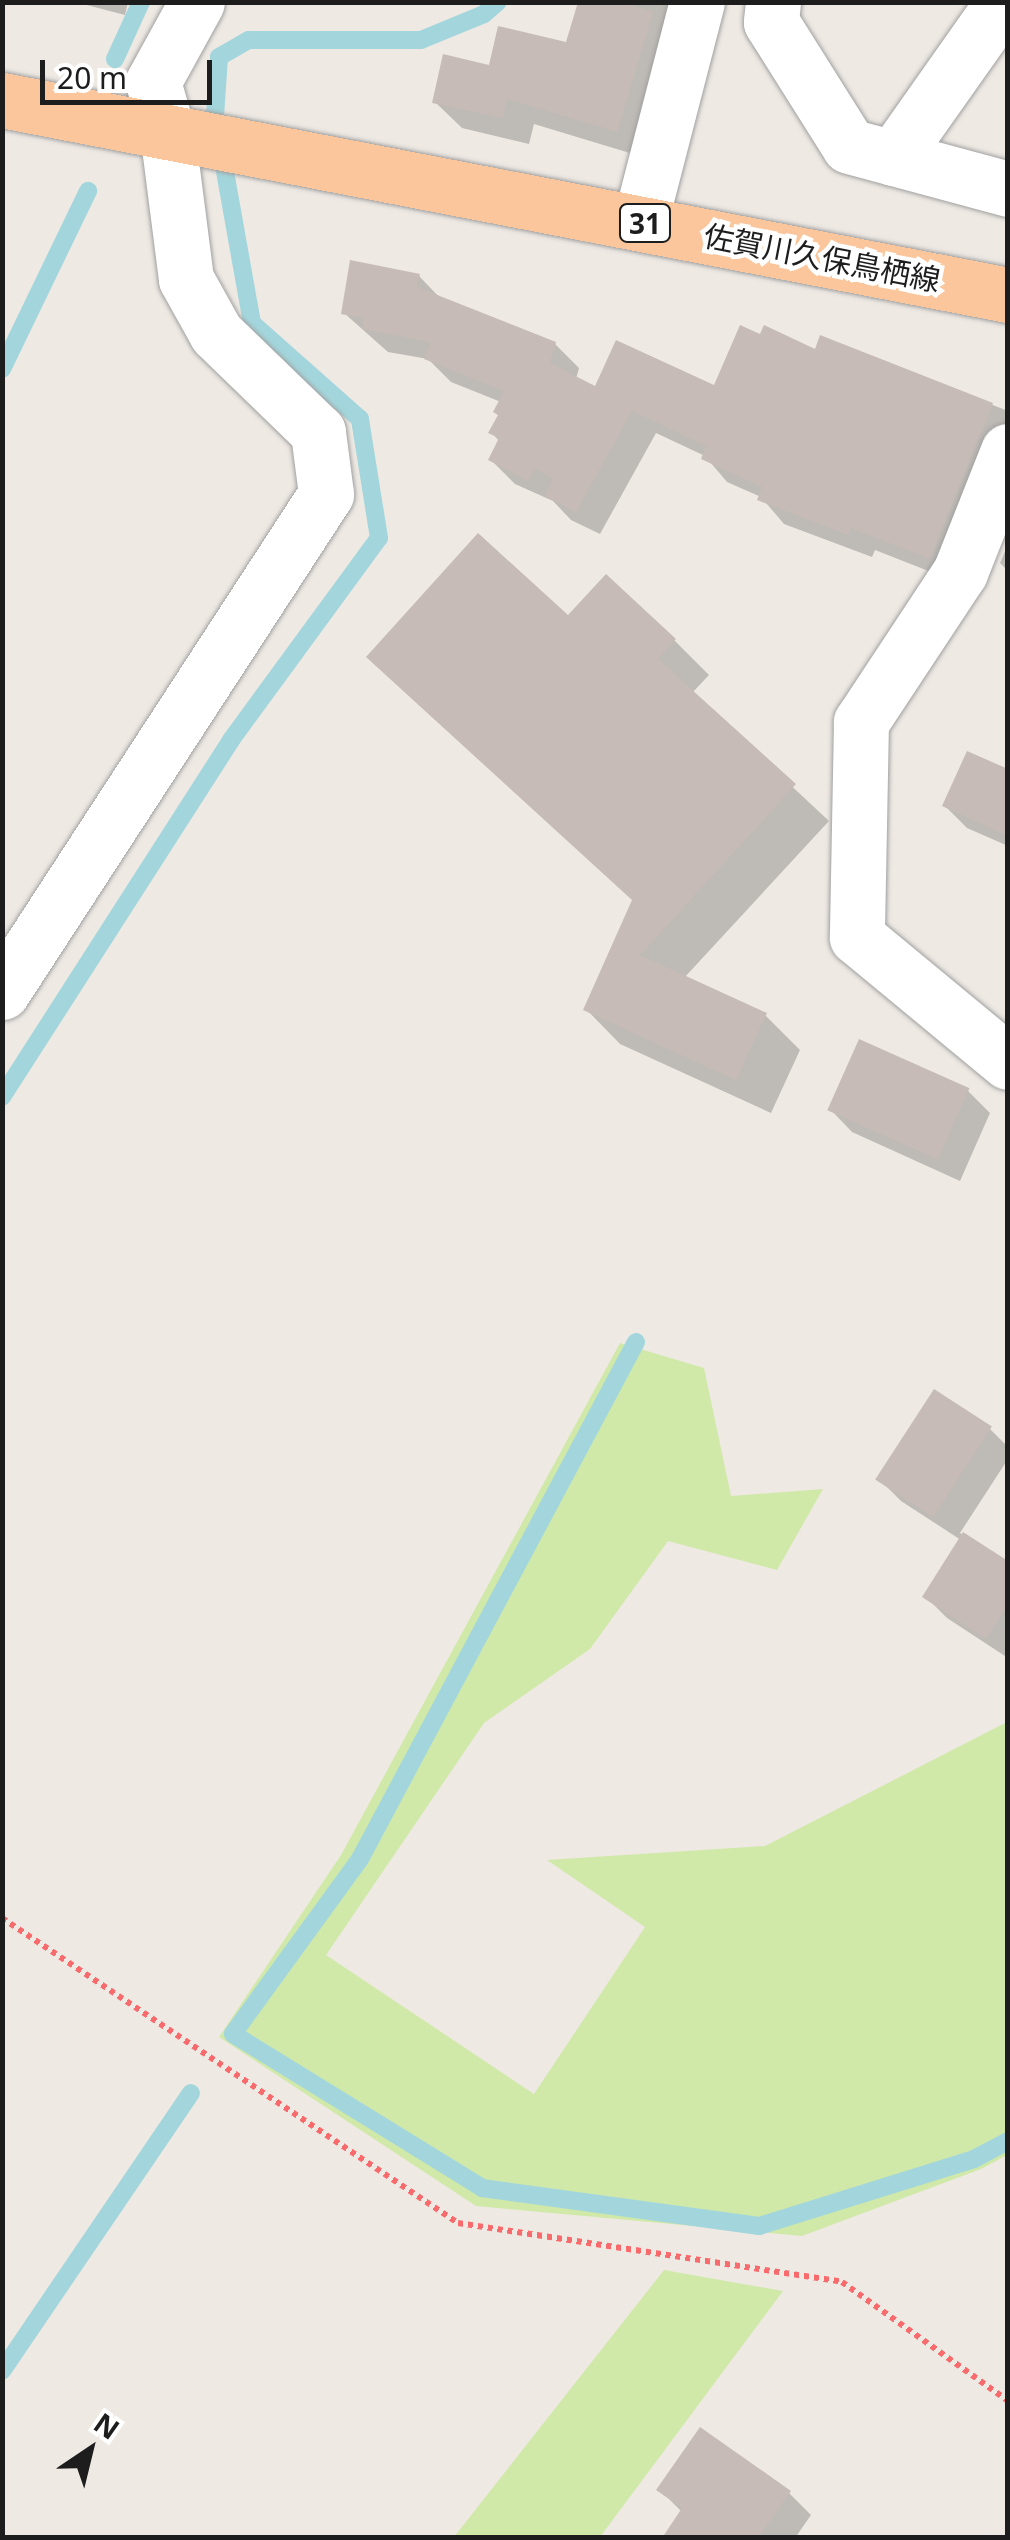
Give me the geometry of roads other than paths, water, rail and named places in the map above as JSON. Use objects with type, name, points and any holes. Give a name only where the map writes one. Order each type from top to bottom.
[{"type":"main road","name":"31","points":[[2,100],[167,130]]},
{"type":"main road","name":"佐賀川久保鳥栖線","points":[[167,130],[1008,294]]},
{"type":"street","points":[[2,992],[326,494],[318,432],[216,333],[186,278],[167,130],[153,82],[197,2]]},
{"type":"street","points":[[640,222],[697,2]]},
{"type":"street","points":[[892,158],[1002,2]]},
{"type":"street","points":[[777,9],[848,146],[1008,189]]},
{"type":"street","points":[[1008,450],[960,572],[861,722],[857,937],[1008,1062]]},
{"type":"waterway","points":[[115,59],[141,2]]},
{"type":"waterway","points":[[2,1097],[231,740],[379,538],[360,419],[252,323],[215,116],[219,57],[249,40],[421,40],[484,14],[498,2]]},
{"type":"waterway","points":[[2,369],[88,191]]},
{"type":"waterway","points":[[636,1342],[360,1859],[233,2034],[482,2188],[759,2226],[974,2159],[1008,2141]]},
{"type":"waterway","points":[[2,2371],[191,2093]]}]
